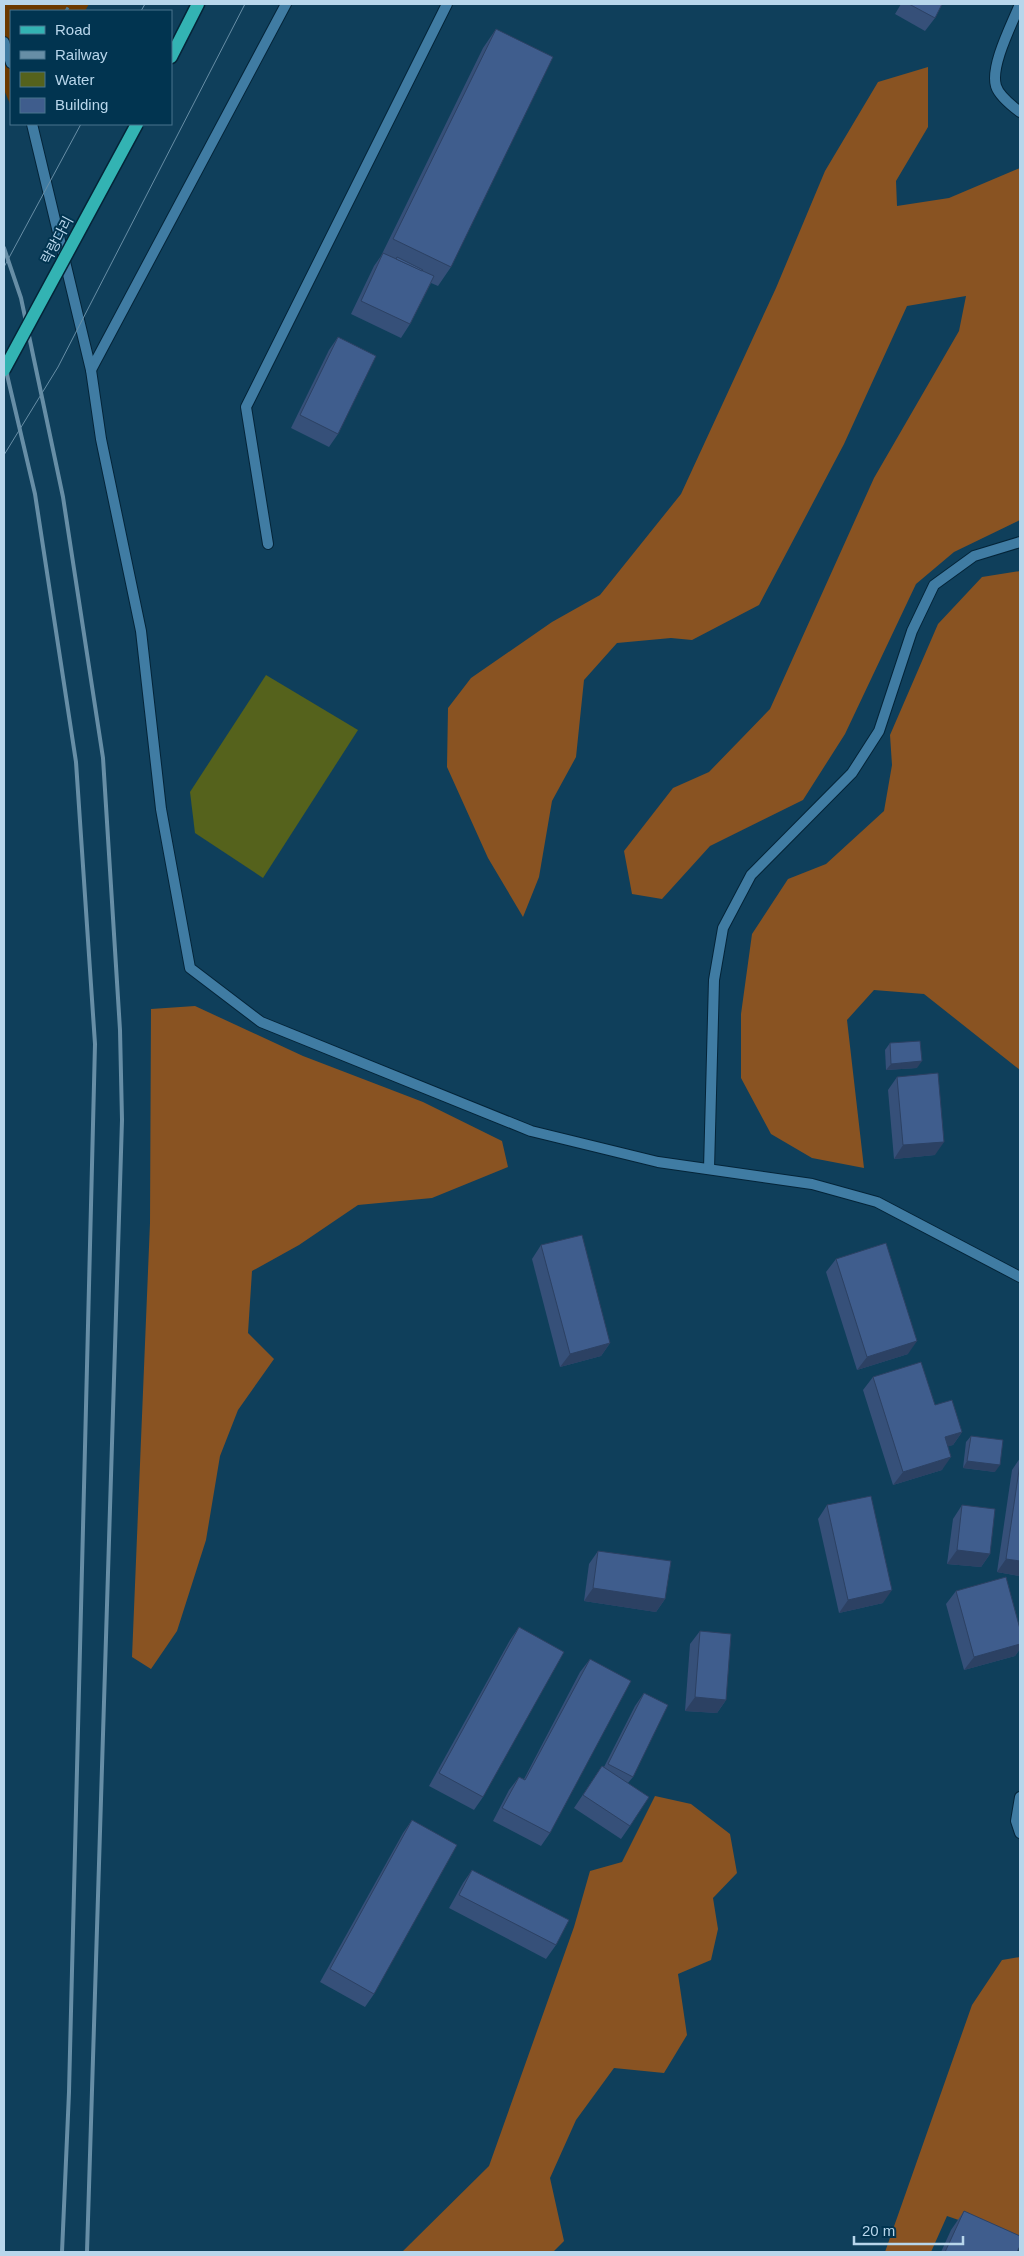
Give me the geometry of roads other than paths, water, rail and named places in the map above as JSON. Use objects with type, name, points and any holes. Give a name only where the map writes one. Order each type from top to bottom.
[{"type":"main road","points":[[172,55],[198,4]]},
{"type":"main road","name":"락랑다리","points":[[4,370],[136,125]]},
{"type":"street","points":[[91,370],[286,4]]},
{"type":"street","points":[[268,544],[246,408],[447,4]]},
{"type":"street","points":[[1020,4],[997,63],[996,87],[1008,102],[1020,112]]},
{"type":"street","points":[[4,42],[10,60]]},
{"type":"street","points":[[32,125],[91,370],[101,439],[141,631],[161,809],[190,968],[261,1022],[531,1132],[658,1162],[812,1184],[877,1202],[1020,1277]]},
{"type":"street","points":[[709,1169],[714,980],[723,928],[751,875],[852,773],[879,731],[912,631],[934,585],[974,556],[1020,542]]},
{"type":"street","points":[[1020,1797],[1016,1821],[1020,1833]]},
{"type":"water","points":[[266,675],[358,730],[263,878],[195,833],[190,792]]},
{"type":"tram line","points":[[142,10],[145,4]]},
{"type":"tram line","points":[[4,455],[58,367],[245,4]]},
{"type":"tram line","points":[[4,267],[80,125]]},
{"type":"railway","points":[[4,248],[21,298],[63,497],[103,758],[120,1030],[122,1120],[87,2252]]},
{"type":"railway","points":[[4,362],[35,494],[76,762],[95,1044],[69,2092],[62,2252]]}]
